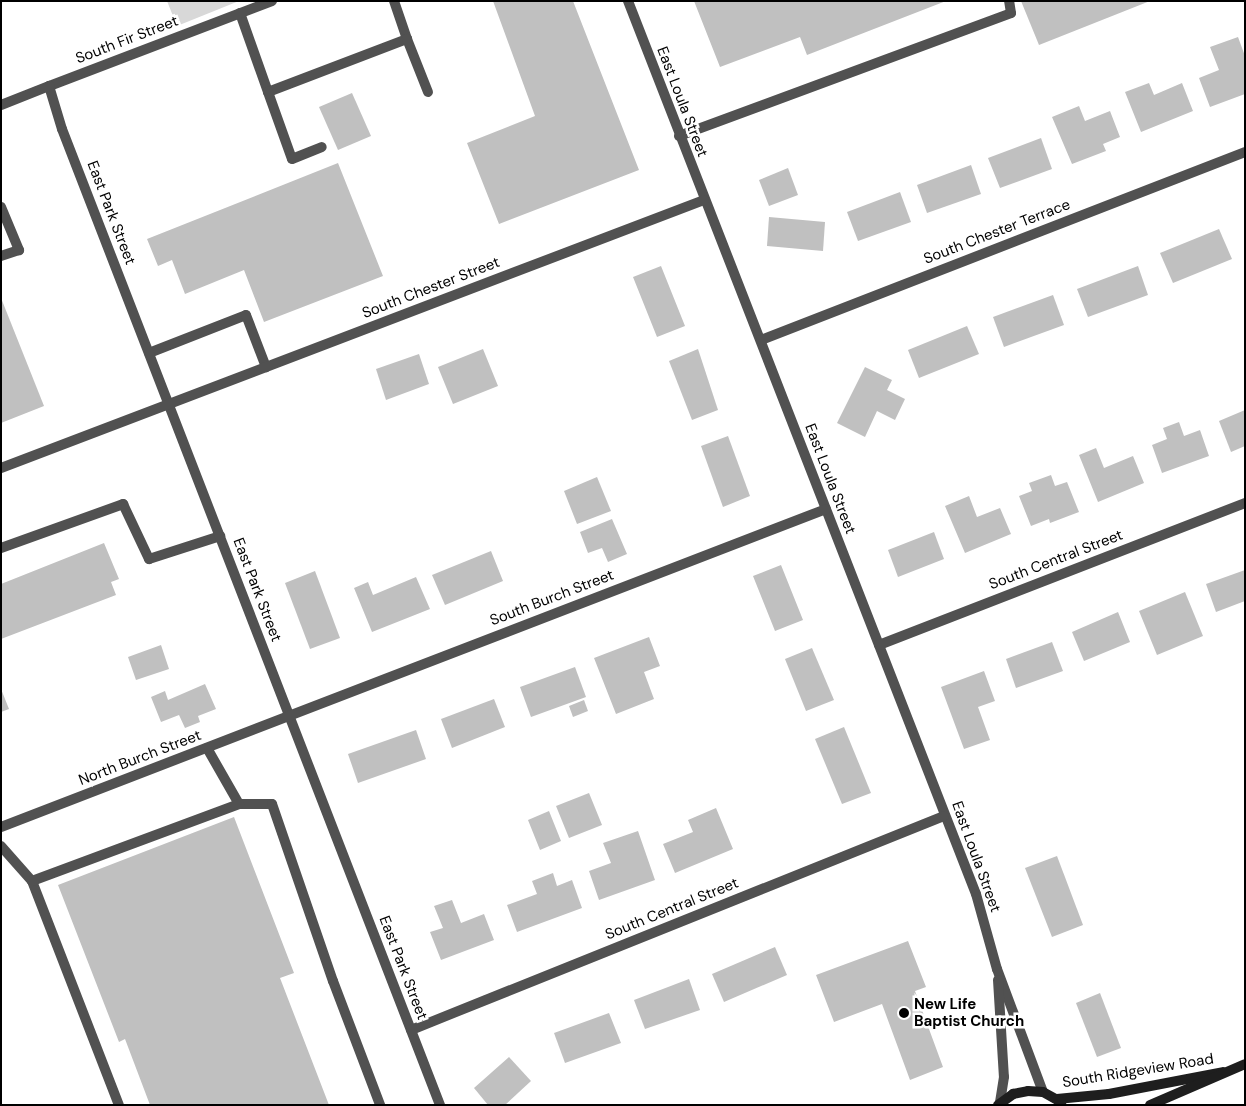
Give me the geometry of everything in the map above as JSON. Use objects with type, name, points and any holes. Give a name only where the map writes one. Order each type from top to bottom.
[{"type":"main road","name":"South Ridgeview Road","points":[[1150,1105],[1245,1064]]},
{"type":"main road","name":"South Ridgeview Road","points":[[1060,1102],[1223,1072]]},
{"type":"main road","points":[[999,1104],[1020,1092],[1044,1092],[1060,1102]]},
{"type":"street","name":"South Fir Street","points":[[1,105],[272,1]]},
{"type":"street","points":[[394,1],[428,92]]},
{"type":"street","name":"East Loula Street","points":[[628,1],[976,894],[998,969],[1044,1092]]},
{"type":"street","points":[[679,136],[1011,13],[1009,1]]},
{"type":"street","points":[[240,13],[292,159],[322,146]]},
{"type":"street","points":[[268,92],[407,39]]},
{"type":"street","name":"East Park Street","points":[[49,86],[62,130],[440,1105]]},
{"type":"street","name":"South Chester Terrace","points":[[760,340],[1245,152]]},
{"type":"street","name":"South Chester Street","points":[[1,468],[704,200]]},
{"type":"street","points":[[1,207],[19,250],[1,256]]},
{"type":"street","points":[[149,353],[246,315],[266,367]]},
{"type":"street","name":"South Central Street","points":[[879,645],[1245,503]]},
{"type":"street","points":[[1,548],[123,504],[149,559],[220,536]]},
{"type":"street","name":"South Burch Street","points":[[290,716],[826,509]]},
{"type":"street","name":"North Burch Street","points":[[1,827],[290,716]]},
{"type":"street","points":[[207,748],[239,804]]},
{"type":"street","points":[[32,881],[239,804],[272,804],[333,981],[380,1105]]},
{"type":"street","name":"South Central Street","points":[[411,1030],[944,816]]},
{"type":"street","points":[[1,846],[32,881],[119,1105]]},
{"type":"street","name":"East Loula Street","points":[[998,969],[1004,1078],[999,1104]]},
{"type":"shaded area","points":[[167,1],[239,1],[177,26]]},
{"type":"building","points":[[493,1],[573,1],[639,170],[499,224],[467,143],[535,116]]},
{"type":"building","points":[[694,1],[946,1],[807,55],[800,37],[720,67]]},
{"type":"building","points":[[1021,1],[1150,1],[1039,45]]},
{"type":"building","points":[[1238,37],[1245,56],[1245,94],[1210,107],[1199,78],[1219,70],[1210,47]]},
{"type":"building","points":[[1149,83],[1154,95],[1182,83],[1193,111],[1141,132],[1125,92]]},
{"type":"building","points":[[352,93],[371,136],[338,150],[319,107]]},
{"type":"building","points":[[1079,106],[1085,121],[1110,111],[1120,137],[1103,144],[1106,151],[1072,164],[1052,117]]},
{"type":"building","points":[[1041,138],[1052,169],[1000,188],[988,158]]},
{"type":"building","points":[[338,163],[383,276],[264,322],[244,270],[185,294],[172,260],[158,266],[147,239]]},
{"type":"building","points":[[971,165],[981,194],[927,213],[917,185]]},
{"type":"building","points":[[788,168],[798,195],[769,206],[759,180]]},
{"type":"building","points":[[900,192],[911,222],[858,241],[847,212]]},
{"type":"building","points":[[769,217],[825,222],[823,251],[767,246]]},
{"type":"building","points":[[1219,229],[1232,259],[1173,283],[1160,253]]},
{"type":"building","points":[[661,266],[685,326],[657,337],[633,277]]},
{"type":"building","points":[[1138,266],[1148,295],[1088,317],[1077,289]]},
{"type":"building","points":[[1053,295],[1064,325],[1004,347],[993,317]]},
{"type":"building","points":[[1,298],[44,406],[1,423]]},
{"type":"building","points":[[967,326],[979,354],[919,378],[908,350]]},
{"type":"building","points":[[483,349],[498,386],[453,404],[438,367]]},
{"type":"building","points":[[698,349],[718,410],[692,420],[669,361]]},
{"type":"building","points":[[419,354],[429,384],[386,400],[376,369]]},
{"type":"building","points":[[865,367],[892,380],[887,390],[905,399],[895,420],[877,411],[865,437],[837,423]]},
{"type":"building","points":[[1245,410],[1245,446],[1231,452],[1219,421]]},
{"type":"building","points":[[1179,422],[1184,436],[1200,430],[1209,456],[1162,473],[1152,445],[1167,439],[1163,428]]},
{"type":"building","points":[[728,436],[750,496],[723,507],[701,446]]},
{"type":"building","points":[[1096,448],[1104,468],[1133,456],[1144,483],[1098,502],[1079,455]]},
{"type":"building","points":[[1051,475],[1055,486],[1067,482],[1079,512],[1050,523],[1049,519],[1031,526],[1019,496],[1032,491],[1029,483]]},
{"type":"building","points":[[597,477],[611,511],[577,524],[564,491]]},
{"type":"building","points":[[969,496],[977,517],[1000,508],[1011,534],[965,553],[945,506]]},
{"type":"building","points":[[612,519],[627,554],[608,562],[602,548],[588,553],[580,532]]},
{"type":"building","points":[[934,532],[944,559],[898,577],[888,550]]},
{"type":"building","points":[[104,543],[119,579],[111,582],[116,595],[1,639],[1,584]]},
{"type":"building","points":[[491,551],[503,581],[445,605],[432,575]]},
{"type":"building","points":[[781,565],[803,620],[775,631],[753,576]]},
{"type":"building","points":[[1245,570],[1245,601],[1216,612],[1206,584]]},
{"type":"building","points":[[315,571],[340,638],[310,649],[285,583]]},
{"type":"building","points":[[416,577],[430,609],[372,632],[354,588],[368,582],[373,595]]},
{"type":"building","points":[[1185,592],[1203,636],[1157,655],[1139,611]]},
{"type":"building","points":[[1118,612],[1130,642],[1084,661],[1072,632]]},
{"type":"building","points":[[649,637],[660,666],[644,672],[654,699],[616,714],[594,658]]},
{"type":"building","points":[[1052,642],[1063,671],[1016,688],[1006,659]]},
{"type":"building","points":[[161,645],[169,669],[136,680],[128,657]]},
{"type":"building","points":[[812,648],[834,700],[806,711],[785,659]]},
{"type":"building","points":[[575,667],[586,697],[531,717],[520,687]]},
{"type":"building","points":[[984,671],[995,701],[978,707],[990,740],[964,749],[941,687]]},
{"type":"building","points":[[205,684],[216,709],[198,716],[200,722],[185,728],[179,715],[161,722],[151,697],[165,691],[168,700]]},
{"type":"building","points":[[1,689],[9,709],[1,712]]},
{"type":"building","points":[[494,699],[505,727],[452,748],[441,719]]},
{"type":"building","points":[[584,700],[588,711],[573,717],[569,706]]},
{"type":"building","points":[[844,727],[871,793],[842,804],[815,739]]},
{"type":"building","points":[[416,730],[426,759],[358,783],[348,754]]},
{"type":"building","points":[[589,793],[602,825],[569,838],[556,806]]},
{"type":"building","points":[[716,808],[733,849],[675,873],[663,844],[693,832],[688,820]]},
{"type":"building","points":[[549,811],[561,841],[540,850],[528,820]]},
{"type":"building","points":[[234,817],[294,973],[280,978],[329,1105],[150,1105],[125,1039],[119,1042],[58,885]]},
{"type":"building","points":[[638,831],[655,880],[599,900],[589,871],[611,863],[603,843]]},
{"type":"building","points":[[1057,856],[1083,925],[1052,937],[1025,868]]},
{"type":"building","points":[[553,873],[557,886],[572,880],[582,908],[517,932],[507,905],[537,894],[532,881]]},
{"type":"building","points":[[452,900],[461,923],[484,914],[494,940],[441,960],[430,932],[443,928],[434,906]]},
{"type":"building","name":"New Life Baptist Church","points":[[908,941],[926,987],[915,991],[943,1067],[910,1080],[882,1004],[834,1022],[816,975]]},
{"type":"building","points":[[775,947],[787,975],[724,1002],[712,974]]},
{"type":"building","points":[[689,979],[700,1010],[645,1029],[634,1000]]},
{"type":"building","points":[[1100,993],[1121,1048],[1097,1057],[1076,1003]]},
{"type":"building","points":[[609,1013],[621,1043],[565,1063],[554,1033]]},
{"type":"building","points":[[509,1057],[531,1081],[505,1105],[488,1105],[474,1088]]},
{"type":"place","name":"New Life Baptist Church","points":[[904,1013]]}]
